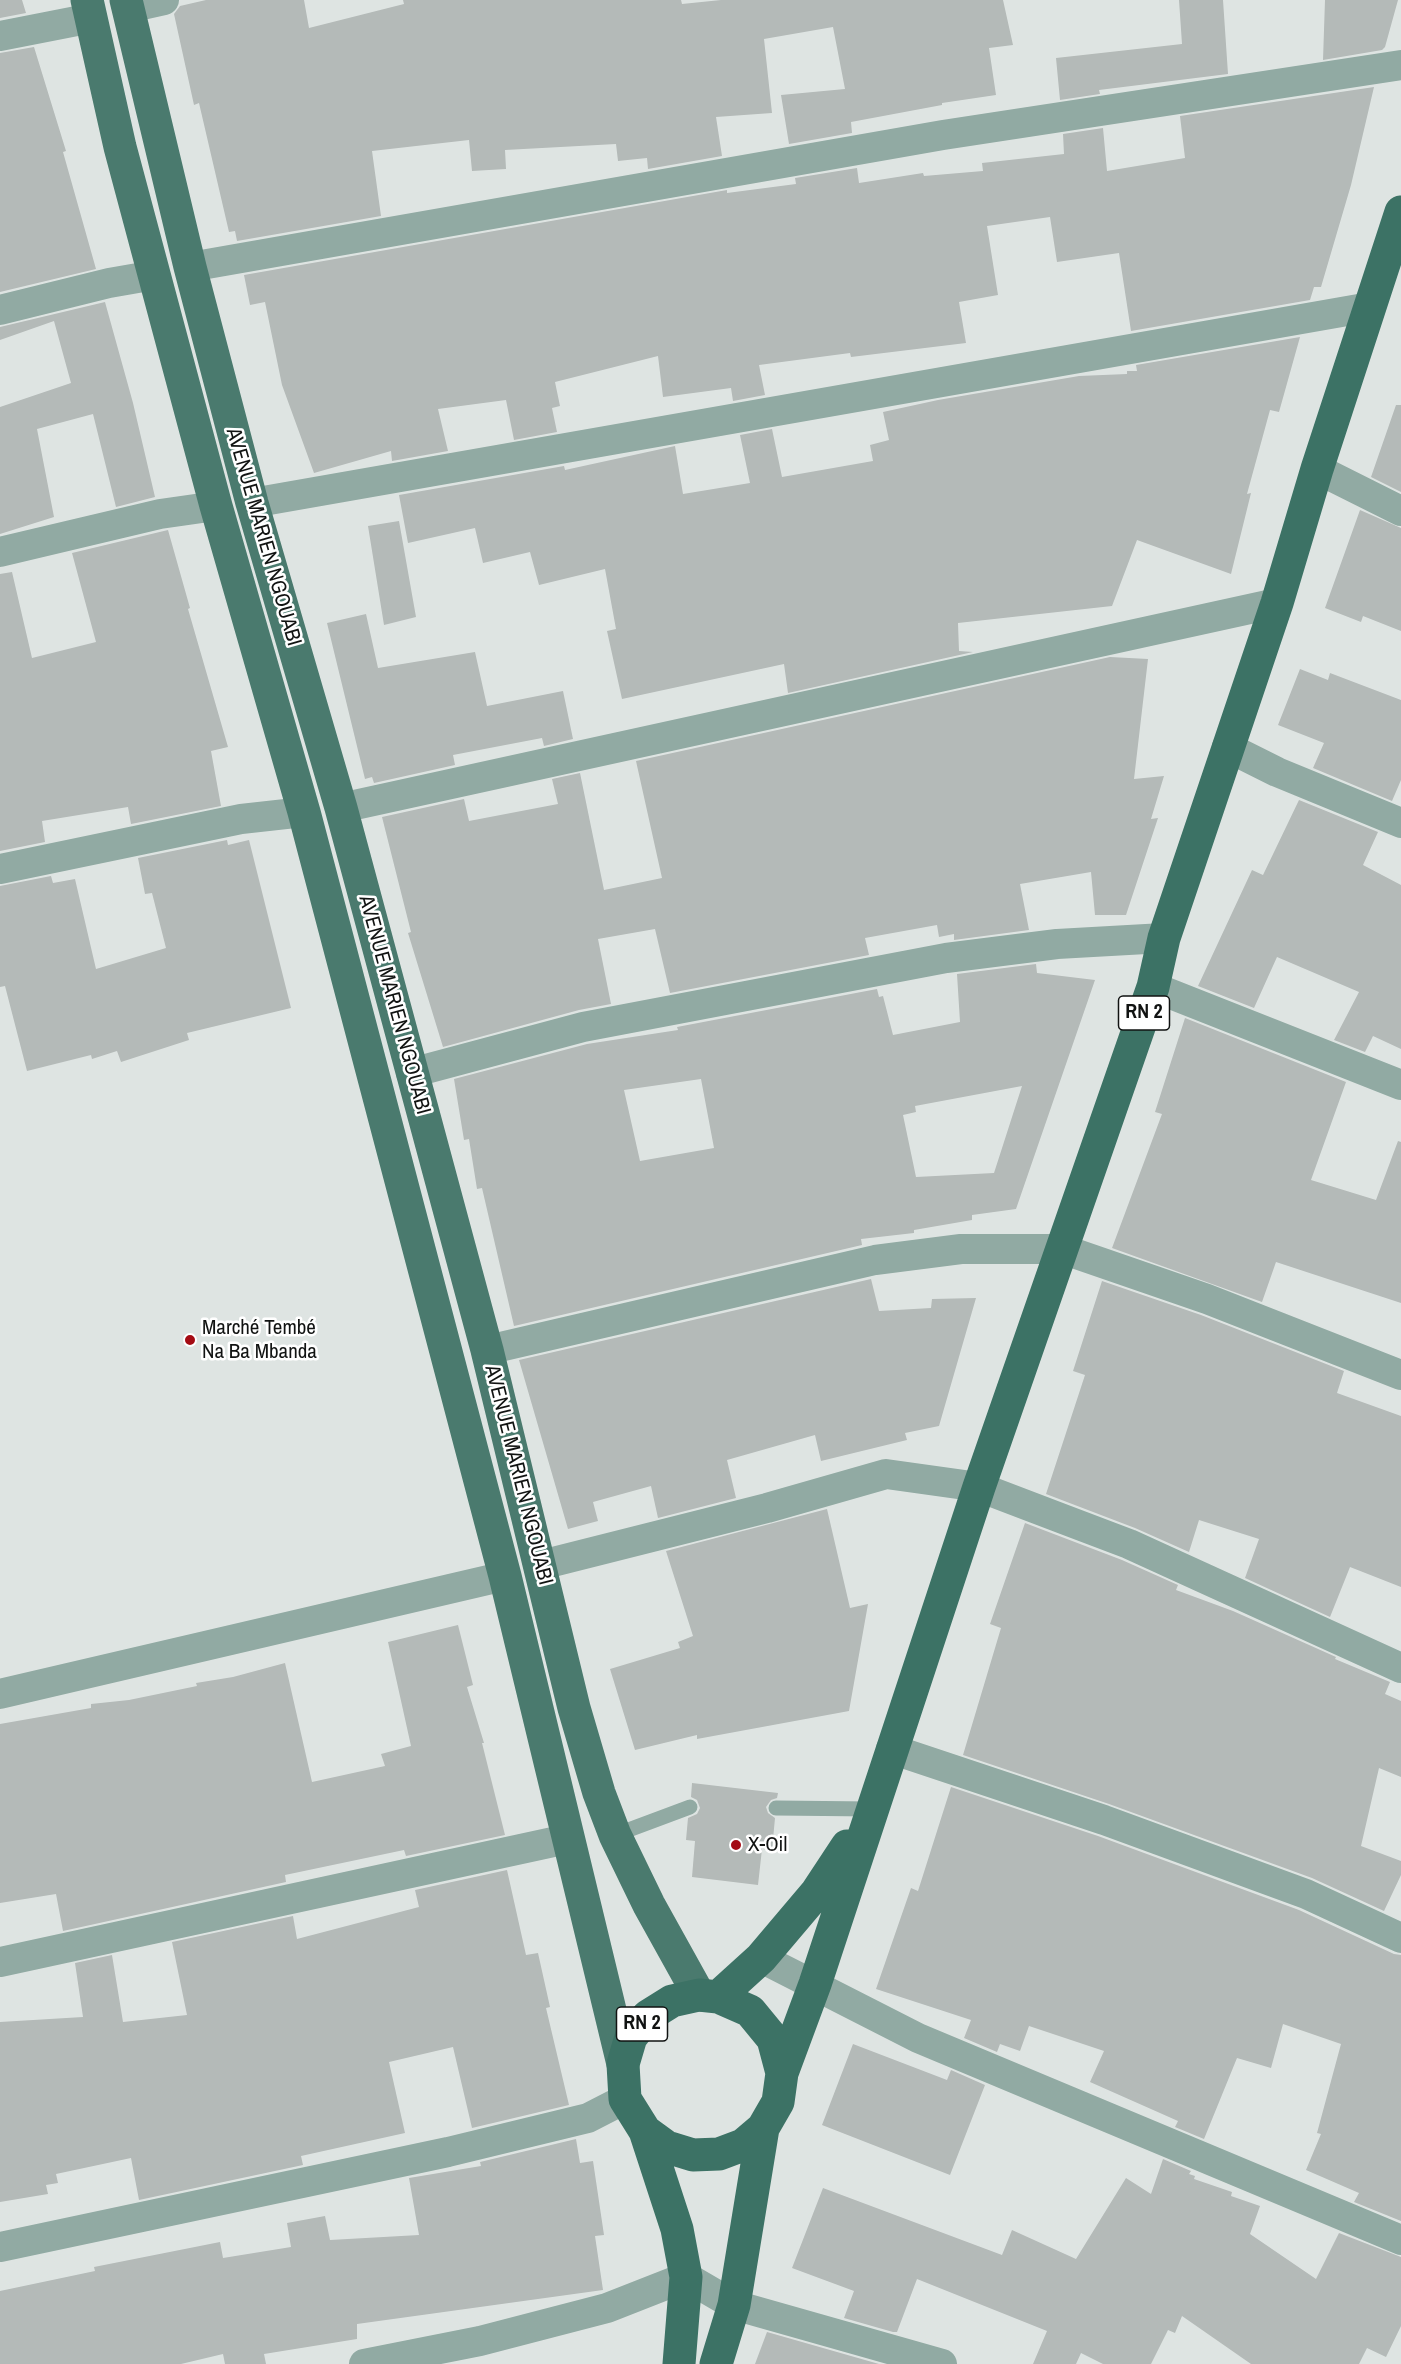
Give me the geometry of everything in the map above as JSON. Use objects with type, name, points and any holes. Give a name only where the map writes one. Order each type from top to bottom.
[{"type":"highway","name":"RN 2","points":[[645,2131],[667,2147],[693,2155],[719,2154],[743,2145],[763,2128],[778,2102],[782,2073],[815,1984],[979,1487],[1153,987],[1164,938],[1277,603],[1317,469],[1401,212]]},
{"type":"highway","name":"RN 2","points":[[679,2364],[686,2277],[677,2229],[645,2131],[625,2099],[623,2064],[631,2037],[648,2016],[672,2001],[708,1996],[761,1958],[816,1893],[871,1809]]},
{"type":"highway","name":"RN 2","points":[[708,1996],[750,2012],[758,2020],[773,2039],[782,2073]]},
{"type":"highway","name":"RN 2","points":[[716,2364],[734,2305],[763,2128]]},
{"type":"main road","name":"AVENUE MARIEN NGOUABI","points":[[127,4],[190,267],[252,503],[341,808],[487,1350],[574,1708],[599,1793],[615,1835],[654,1914],[708,1996]]},
{"type":"main road","points":[[90,9],[120,147],[216,506],[304,812],[505,1576],[623,2064]]},
{"type":"street","points":[[127,4],[164,0]]},
{"type":"street","points":[[0,36],[90,9]]},
{"type":"street","points":[[190,267],[931,137],[1401,65]]},
{"type":"street","points":[[0,310],[109,283],[155,275]]},
{"type":"street","points":[[252,503],[1370,307]]},
{"type":"street","points":[[1317,469],[1401,511]]},
{"type":"street","points":[[0,552],[160,514],[216,506]]},
{"type":"street","points":[[341,808],[1277,603]]},
{"type":"street","points":[[1227,747],[1277,772],[1401,823]]},
{"type":"street","points":[[0,869],[241,819],[304,812]]},
{"type":"street","points":[[411,1073],[583,1027],[946,958],[1057,944],[1164,938]]},
{"type":"street","points":[[1153,987],[1401,1085]]},
{"type":"street","points":[[487,1350],[875,1260],[961,1249],[1062,1249],[1206,1299],[1401,1375]]},
{"type":"street","points":[[541,1565],[767,1508],[886,1474],[979,1487],[1129,1544],[1401,1668]]},
{"type":"street","points":[[0,1694],[505,1576]]},
{"type":"street","points":[[891,1749],[1104,1820],[1295,1890],[1401,1938]]},
{"type":"street","points":[[0,1962],[567,1839]]},
{"type":"street","points":[[761,1958],[918,2038],[1401,2240]]},
{"type":"street","points":[[0,2247],[448,2152],[588,2118],[625,2099]]},
{"type":"street","points":[[364,2364],[480,2341],[607,2308],[686,2277],[734,2305],[942,2364]]},
{"type":"lane","points":[[615,1835],[690,1807]]},
{"type":"lane","points":[[776,1808],[871,1809]]},
{"type":"building","points":[[0,0],[22,0],[26,13],[0,18]]},
{"type":"building","points":[[206,0],[304,0],[309,28],[404,4],[403,0],[681,0],[682,4],[721,0],[1003,0],[1013,45],[989,48],[996,95],[942,103],[942,105],[851,122],[852,133],[789,144],[781,95],[845,89],[833,27],[764,39],[772,113],[716,117],[722,156],[648,169],[647,158],[618,161],[616,144],[505,150],[506,169],[472,171],[469,140],[372,151],[381,216],[237,241],[235,231],[229,232],[199,103],[194,105],[174,14],[180,6]]},
{"type":"building","points":[[1179,0],[1223,0],[1228,74],[1099,90],[1100,94],[1060,100],[1056,58],[1182,44]]},
{"type":"building","points":[[1325,0],[1398,0],[1385,47],[1382,50],[1323,60]]},
{"type":"building","points":[[34,47],[66,151],[63,152],[96,269],[0,292],[0,53]]},
{"type":"building","points":[[1374,87],[1351,185],[1321,287],[1314,287],[1310,300],[1131,331],[1119,253],[1057,262],[1050,217],[987,226],[998,295],[959,302],[966,343],[851,357],[850,353],[759,365],[765,395],[733,401],[731,388],[663,397],[658,356],[555,382],[560,406],[552,408],[557,432],[514,440],[506,400],[438,409],[448,451],[392,461],[391,451],[314,473],[282,385],[265,302],[250,305],[244,275],[727,190],[727,193],[796,184],[795,178],[857,168],[859,183],[923,173],[924,176],[983,171],[982,163],[1064,154],[1063,134],[1103,128],[1107,171],[1185,158],[1180,116]]},
{"type":"building","points":[[105,302],[133,403],[155,497],[116,507],[93,414],[37,429],[54,517],[0,534],[0,407],[71,383],[54,321],[0,340],[0,327]]},
{"type":"building","points":[[1300,337],[1279,412],[1270,410],[1247,494],[1251,493],[1231,574],[1137,540],[1112,606],[958,623],[959,651],[973,652],[788,693],[784,664],[622,699],[607,631],[616,629],[605,569],[539,585],[530,552],[483,563],[475,528],[408,543],[399,495],[564,466],[565,470],[675,446],[683,494],[750,483],[740,435],[772,429],[782,477],[873,461],[870,445],[889,440],[883,412],[938,400],[1079,376],[1127,374],[1127,371],[1137,371],[1136,365]]},
{"type":"building","points":[[1396,405],[1401,405],[1401,492],[1371,477]]},
{"type":"building","points":[[1360,510],[1401,528],[1401,631],[1363,616],[1361,622],[1325,608]]},
{"type":"building","points":[[399,521],[416,617],[384,625],[368,526]]},
{"type":"building","points":[[168,530],[228,747],[211,751],[221,806],[131,824],[128,807],[42,821],[45,842],[0,851],[0,574],[12,572],[32,658],[96,642],[72,553]]},
{"type":"building","points":[[366,614],[378,668],[475,652],[487,706],[563,691],[573,739],[544,746],[542,738],[453,755],[455,765],[374,783],[372,777],[365,779],[327,623]]},
{"type":"building","points":[[1110,657],[1148,659],[1134,779],[1164,776],[1151,819],[1158,818],[1126,915],[1095,915],[1091,872],[1020,884],[1029,930],[954,940],[954,934],[939,937],[937,925],[865,938],[869,955],[670,993],[655,929],[598,939],[611,1004],[579,1010],[443,1047],[408,933],[411,932],[382,817],[464,799],[469,821],[558,804],[552,779],[580,773],[604,890],[662,878],[636,761]]},
{"type":"building","points":[[1300,669],[1328,680],[1330,673],[1401,700],[1401,780],[1392,801],[1313,768],[1324,743],[1278,725]]},
{"type":"building","points":[[1299,800],[1378,832],[1363,865],[1401,885],[1401,1049],[1373,1036],[1365,1052],[1334,1040],[1359,992],[1277,957],[1254,1008],[1198,986],[1252,870],[1263,875]]},
{"type":"building","points":[[227,840],[228,845],[249,840],[291,1008],[187,1033],[189,1040],[121,1062],[117,1051],[92,1059],[91,1055],[27,1071],[5,986],[0,987],[0,886],[51,876],[53,883],[75,879],[96,969],[166,948],[152,893],[145,894],[138,858]]},
{"type":"building","points":[[1036,964],[1037,973],[1095,980],[1016,1209],[972,1215],[972,1220],[914,1230],[914,1233],[861,1239],[862,1245],[514,1326],[482,1188],[477,1189],[469,1139],[464,1140],[454,1079],[587,1044],[678,1030],[677,1027],[877,989],[879,997],[883,996],[893,1035],[960,1022],[957,974]],"holes":[[[701,1079],[714,1148],[640,1161],[624,1090]],[[1022,1086],[994,1173],[916,1177],[903,1115],[916,1112],[915,1106]]]},
{"type":"building","points":[[1185,1018],[1346,1082],[1311,1180],[1376,1200],[1398,1141],[1401,1142],[1401,1303],[1276,1262],[1262,1302],[1112,1248],[1162,1114],[1155,1112]]},
{"type":"building","points":[[871,1279],[879,1311],[931,1308],[932,1299],[976,1298],[939,1426],[905,1433],[907,1440],[821,1461],[815,1435],[727,1460],[736,1498],[658,1518],[651,1486],[593,1502],[598,1521],[568,1529],[519,1360]]},
{"type":"building","points":[[1102,1281],[1201,1315],[1344,1371],[1337,1393],[1401,1416],[1401,1587],[1350,1567],[1330,1617],[1245,1578],[1259,1539],[1199,1520],[1189,1552],[1135,1528],[1046,1494],[1085,1375],[1073,1371]]},
{"type":"building","points":[[827,1509],[850,1608],[868,1604],[849,1711],[697,1739],[697,1735],[635,1750],[610,1669],[680,1648],[678,1642],[693,1636],[666,1551]]},
{"type":"building","points":[[1025,1523],[1122,1560],[1178,1585],[1176,1590],[1233,1611],[1390,1682],[1385,1694],[1401,1701],[1401,1777],[1379,1768],[1361,1846],[1401,1861],[1401,1875],[1384,1911],[1312,1878],[1109,1804],[963,1755],[1001,1628],[990,1624]]},
{"type":"building","points":[[458,1625],[473,1685],[467,1687],[484,1743],[482,1743],[505,1835],[406,1856],[404,1850],[285,1875],[286,1882],[63,1931],[56,1894],[0,1903],[0,1724],[91,1708],[91,1704],[129,1700],[197,1686],[196,1683],[233,1677],[285,1663],[312,1782],[385,1766],[381,1754],[411,1746],[388,1642]]},
{"type":"building","points":[[692,1783],[778,1793],[777,1798],[771,1800],[766,1807],[768,1813],[775,1818],[772,1850],[762,1849],[758,1885],[692,1877],[695,1841],[686,1840],[688,1818],[697,1814],[700,1808],[697,1800],[691,1797]]},
{"type":"building","points":[[951,1787],[1098,1836],[1299,1910],[1394,1954],[1401,1955],[1401,2221],[1354,2202],[1359,2193],[1306,2170],[1321,2134],[1317,2133],[1341,2044],[1283,2024],[1271,2068],[1237,2058],[1204,2139],[1175,2127],[1178,2121],[1090,2082],[1104,2051],[1029,2026],[1020,2051],[1000,2044],[997,2052],[964,2038],[971,2020],[876,1989],[911,1888],[918,1891]]},
{"type":"building","points":[[507,1870],[526,1955],[538,1953],[550,2007],[546,2008],[569,2105],[472,2128],[453,2047],[389,2062],[405,2133],[301,2156],[303,2165],[139,2200],[131,2158],[56,2174],[58,2183],[46,2185],[48,2194],[0,2202],[0,2022],[83,2017],[75,1963],[112,1955],[123,2022],[187,2015],[172,1942],[293,1916],[297,1939],[419,1907],[415,1890]]},
{"type":"building","points":[[853,2044],[947,2080],[951,2070],[985,2085],[950,2175],[822,2125]]},
{"type":"building","points":[[576,2139],[580,2163],[593,2161],[604,2235],[595,2236],[603,2290],[357,2324],[357,2339],[264,2354],[266,2364],[225,2364],[223,2354],[181,2364],[0,2364],[0,2291],[95,2271],[94,2267],[220,2242],[223,2258],[291,2247],[287,2223],[325,2216],[330,2240],[419,2235],[409,2178],[481,2166],[480,2162]]},
{"type":"building","points":[[1163,2159],[1191,2171],[1189,2174],[1195,2176],[1194,2179],[1232,2192],[1231,2196],[1260,2206],[1250,2234],[1316,2279],[1339,2233],[1401,2257],[1401,2326],[1386,2357],[1367,2348],[1359,2364],[1251,2364],[1182,2316],[1175,2333],[1168,2330],[1151,2364],[1103,2364],[1081,2353],[1076,2364],[1033,2364],[1047,2331],[917,2279],[897,2332],[893,2332],[844,2318],[854,2291],[792,2268],[823,2188],[1002,2255],[1012,2230],[1076,2259],[1126,2178],[1151,2194]]},
{"type":"building","points":[[767,2332],[879,2364],[755,2364]]},
{"type":"place","name":"Marché Tembé Na Ba Mbanda","points":[[190,1340]]},
{"type":"place","name":"X-Oil","points":[[736,1845]]}]
